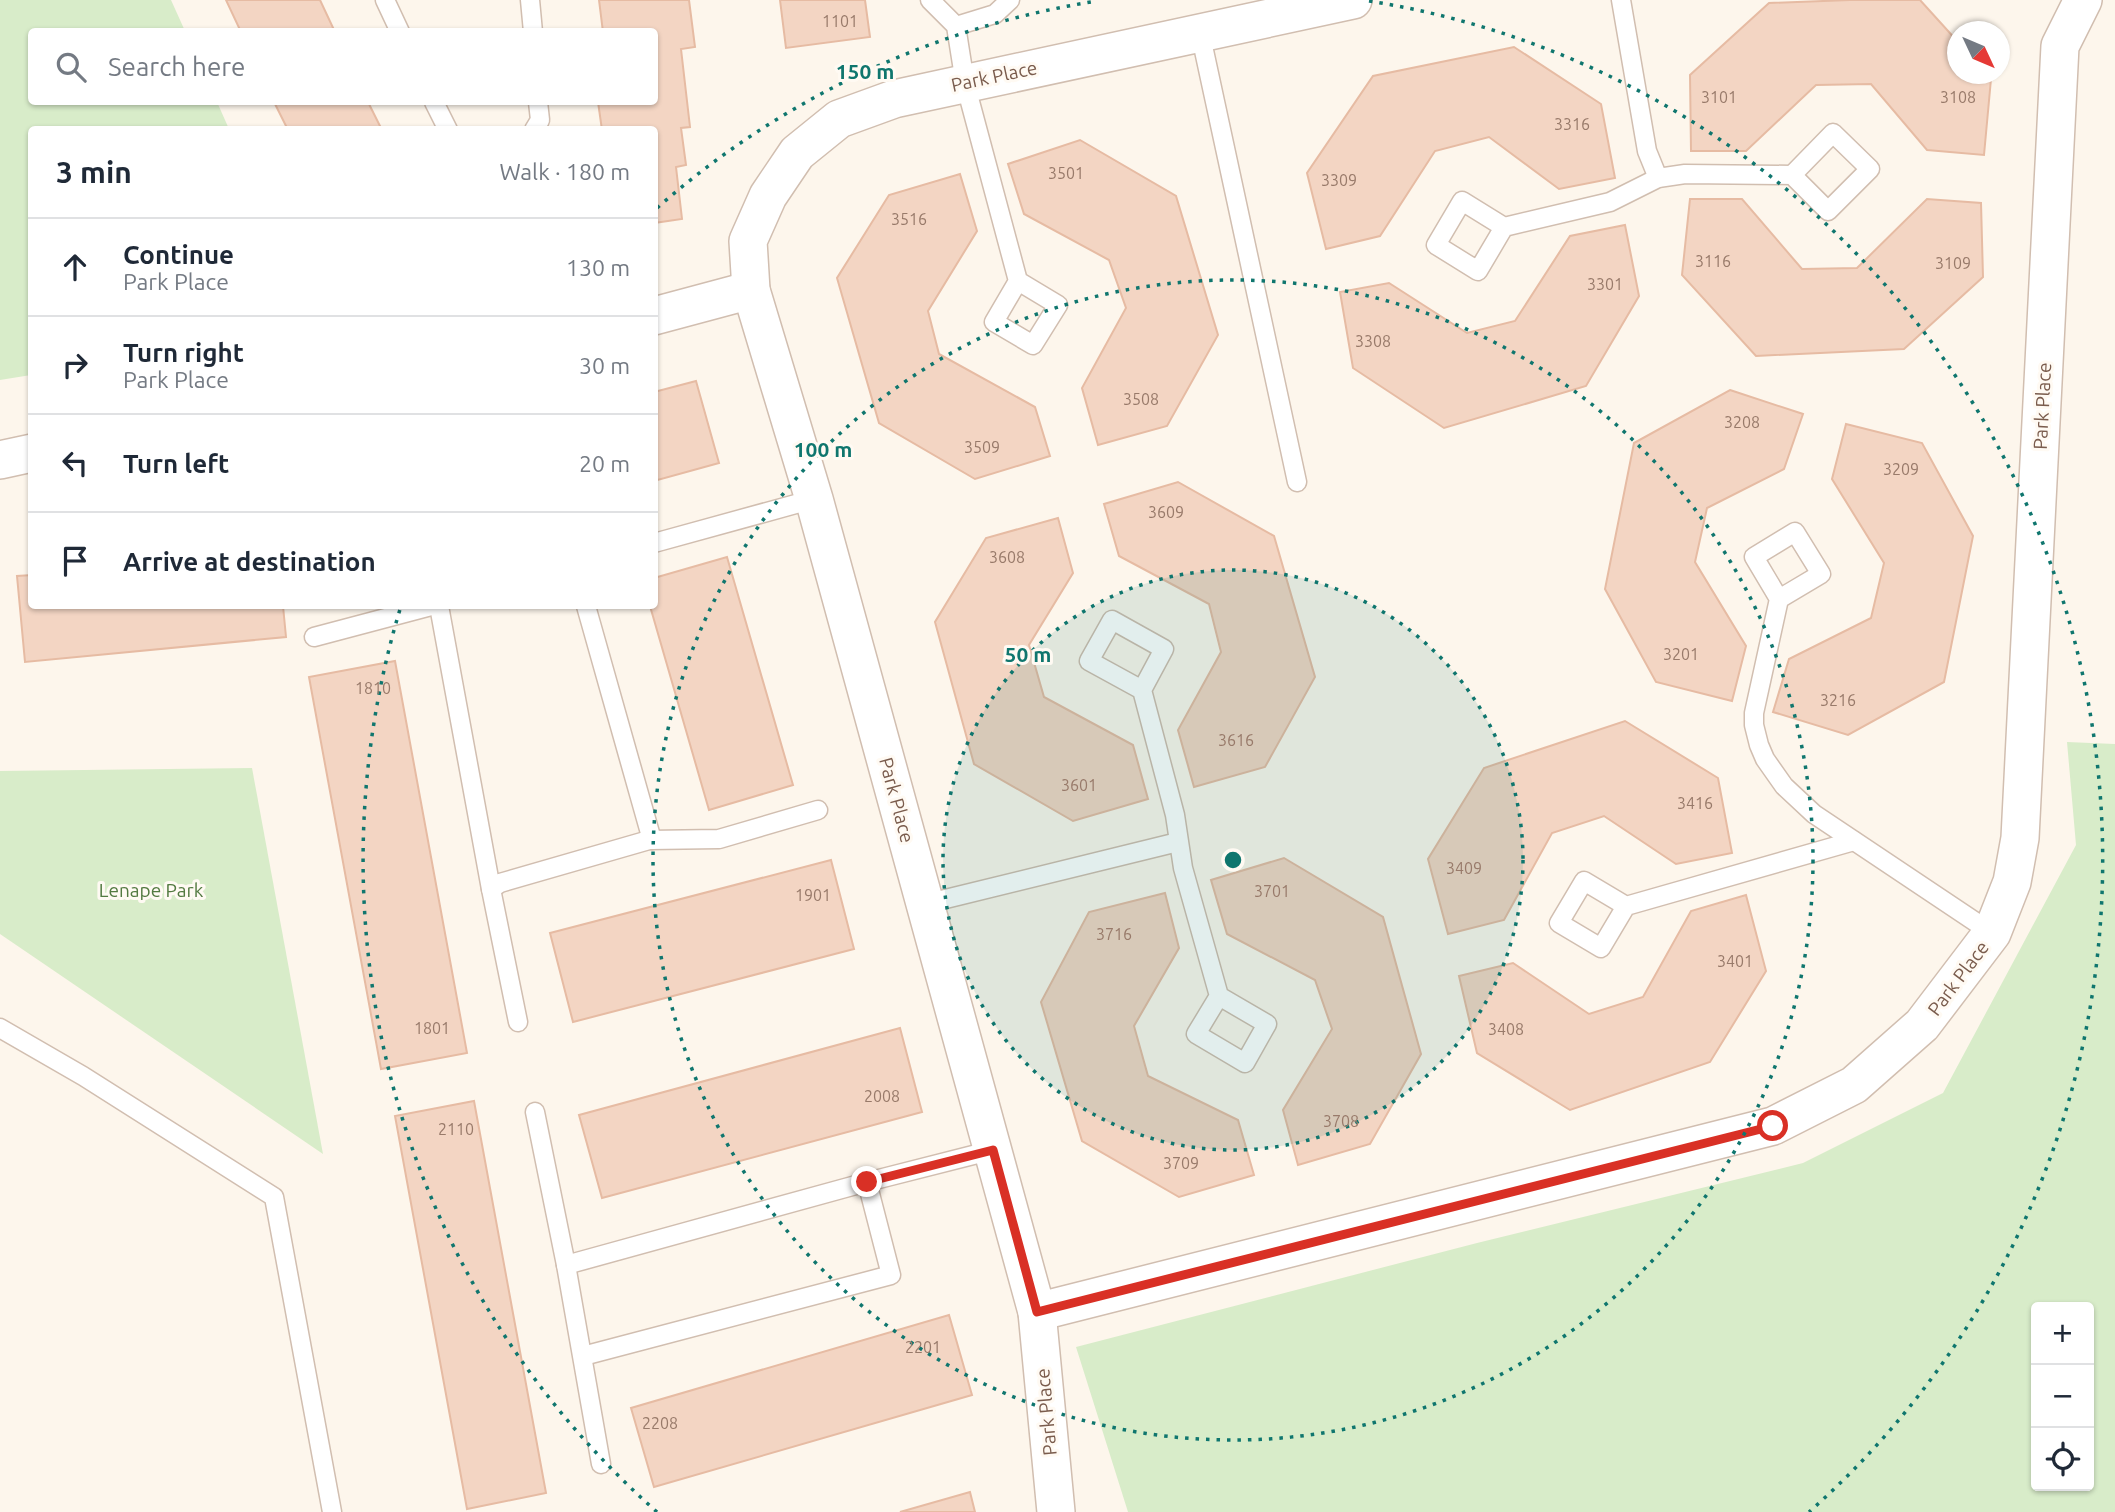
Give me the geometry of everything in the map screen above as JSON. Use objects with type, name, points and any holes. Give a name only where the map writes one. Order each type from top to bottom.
[{"type":"street","name":"Park Place","points":[[1056,1512],[1037,1312],[814,499],[751,290],[748,241],[768,196],[797,153],[839,119],[894,99],[1353,0]]},
{"type":"street","name":"Park Place","points":[[1037,1312],[1773,1126],[1854,1085],[1922,1025],[1992,933],[2012,882],[2020,838],[2060,46],[2083,0]]},
{"type":"street","points":[[658,315],[751,290]]},
{"type":"street","points":[[0,460],[28,454]]},
{"type":"lane","points":[[385,0],[398,28]]},
{"type":"lane","points":[[530,0],[533,28]]},
{"type":"lane","points":[[930,0],[956,26],[965,83],[1018,281]]},
{"type":"lane","points":[[956,26],[995,14],[1010,0]]},
{"type":"lane","points":[[1621,0],[1647,151],[1658,178]]},
{"type":"lane","points":[[1200,32],[1297,482]]},
{"type":"lane","points":[[436,105],[446,126]]},
{"type":"lane","points":[[536,126],[540,120],[538,105]]},
{"type":"lane","points":[[1504,227],[1610,202],[1658,178],[1685,174],[1792,175],[1828,211],[1870,169],[1833,133],[1792,175]]},
{"type":"lane","points":[[658,542],[814,499]]},
{"type":"lane","points":[[1779,599],[1754,713],[1754,725],[1765,759],[1784,786],[1814,814],[1992,933]]},
{"type":"lane","points":[[314,637],[420,609]]},
{"type":"lane","points":[[440,609],[518,1022]]},
{"type":"lane","points":[[587,609],[652,840]]},
{"type":"lane","points":[[1142,690],[1175,815],[1183,868],[1219,996]]},
{"type":"lane","points":[[491,889],[500,883],[652,840],[719,839],[818,810]]},
{"type":"lane","points":[[1626,906],[1854,841]]},
{"type":"lane","points":[[925,904],[1178,842]]},
{"type":"lane","points":[[0,1028],[83,1076],[274,1197],[332,1512]]},
{"type":"lane","points":[[535,1112],[566,1265],[601,1464]]},
{"type":"lane","points":[[566,1265],[993,1150]]},
{"type":"lane","points":[[583,1356],[891,1275],[867,1182]]},
{"type":"green space","points":[[0,0],[171,0],[184,28],[28,28],[28,105],[218,105],[228,126],[28,126],[28,375],[0,380]]},
{"type":"green space","points":[[2067,742],[2115,744],[2115,1512],[1128,1512],[1076,1347],[1477,1243],[1803,1163],[1943,1093],[2076,845]]},
{"type":"green space","name":"Lenape Park","points":[[252,768],[323,1154],[0,934],[0,771]]},
{"type":"building","points":[[226,0],[320,0],[333,28],[239,28]]},
{"type":"building","points":[[599,0],[689,0],[695,47],[681,49],[690,127],[681,128],[686,165],[676,167],[682,219],[658,222],[658,126],[601,126],[598,105],[658,105],[658,28],[602,28]]},
{"type":"building","points":[[780,0],[865,0],[870,37],[786,48]]},
{"type":"building","points":[[1920,0],[1947,30],[1947,84],[1991,84],[1984,155],[1927,150],[1871,84],[1816,85],[1746,151],[1691,151],[1690,75],[1769,3]]},
{"type":"building","points":[[1514,47],[1601,104],[1615,178],[1559,189],[1489,137],[1435,151],[1380,236],[1326,249],[1307,173],[1373,76]]},
{"type":"building","points":[[276,105],[370,105],[380,126],[286,126]]},
{"type":"building","points":[[1080,140],[1176,196],[1218,335],[1167,426],[1098,445],[1082,388],[1126,308],[1109,260],[1024,214],[1008,164]]},
{"type":"building","points":[[960,174],[977,231],[928,311],[939,354],[1035,407],[1050,456],[975,479],[879,423],[837,278],[889,195]]},
{"type":"building","points":[[1690,199],[1742,199],[1802,269],[1857,268],[1927,199],[1981,203],[1983,277],[1904,349],[1756,356],[1682,275]]},
{"type":"building","points":[[1625,225],[1639,296],[1586,386],[1444,428],[1353,368],[1340,292],[1389,283],[1467,333],[1515,321],[1570,236]]},
{"type":"building","points":[[696,381],[719,463],[658,480],[658,391]]},
{"type":"building","points":[[1730,390],[1803,414],[1784,469],[1707,508],[1695,562],[1746,646],[1732,701],[1656,682],[1605,589],[1634,443]]},
{"type":"building","points":[[1846,424],[1922,443],[1973,536],[1944,682],[1848,735],[1773,712],[1789,659],[1871,618],[1884,563],[1832,479]]},
{"type":"building","points":[[1178,482],[1274,536],[1315,677],[1265,767],[1194,787],[1178,730],[1221,652],[1209,604],[1119,556],[1104,504]]},
{"type":"building","points":[[1058,518],[1073,573],[1029,645],[1044,697],[1133,745],[1148,799],[1073,821],[974,764],[935,622],[986,538]]},
{"type":"building","points":[[727,557],[793,785],[709,810],[651,609],[658,609],[658,577]]},
{"type":"building","points":[[28,575],[28,609],[283,609],[286,637],[25,662],[17,576]]},
{"type":"building","points":[[395,661],[467,1053],[381,1069],[309,677]]},
{"type":"building","points":[[1625,721],[1718,778],[1732,853],[1676,864],[1604,816],[1552,833],[1504,920],[1448,934],[1428,859],[1484,768]]},
{"type":"building","points":[[1284,858],[1383,917],[1421,1054],[1370,1144],[1298,1165],[1283,1110],[1332,1029],[1315,980],[1227,934],[1211,880]]},
{"type":"building","points":[[831,860],[854,949],[573,1022],[550,933]]},
{"type":"building","points":[[1165,893],[1179,948],[1134,1026],[1148,1076],[1238,1120],[1254,1175],[1179,1197],[1082,1141],[1041,1002],[1089,912]]},
{"type":"building","points":[[1746,895],[1766,971],[1710,1062],[1570,1110],[1477,1053],[1459,976],[1513,963],[1589,1014],[1643,997],[1691,911]]},
{"type":"building","points":[[900,1028],[922,1112],[602,1198],[579,1115]]},
{"type":"building","points":[[474,1101],[546,1493],[467,1509],[395,1116]]},
{"type":"building","points":[[949,1315],[972,1395],[654,1487],[631,1408]]},
{"type":"building","points":[[970,1492],[975,1512],[900,1512]]},
{"type":"route","points":[[867,1182],[993,1150],[1037,1312],[1773,1126]]}]
